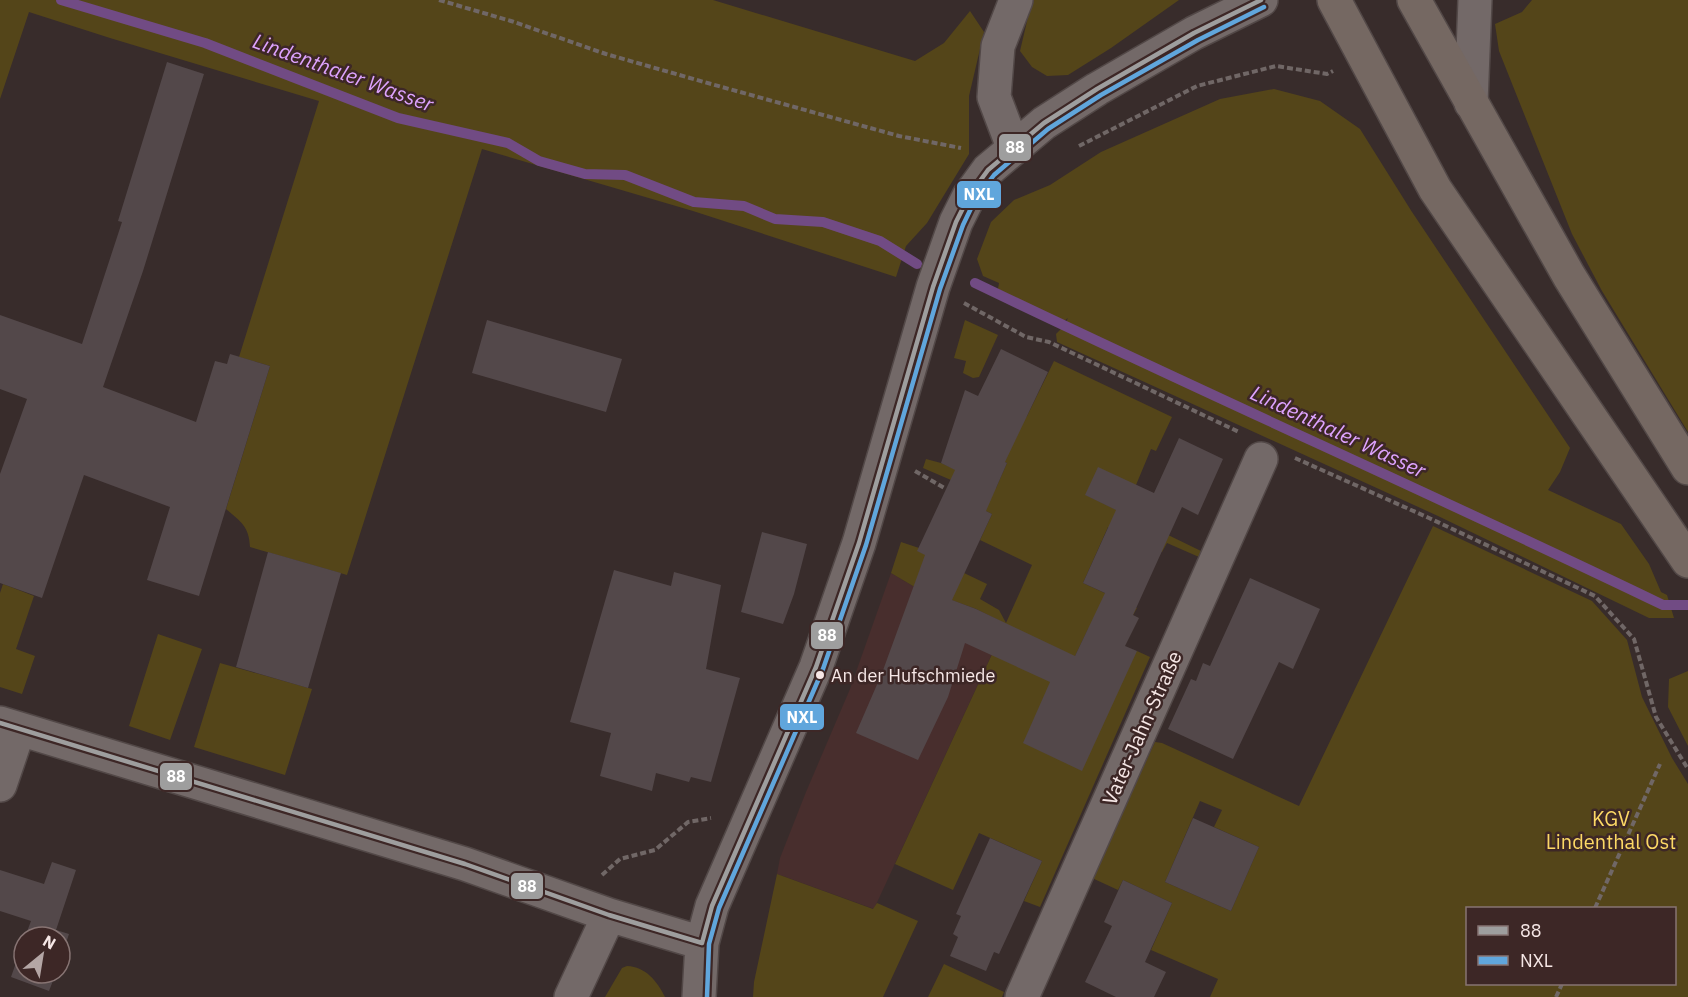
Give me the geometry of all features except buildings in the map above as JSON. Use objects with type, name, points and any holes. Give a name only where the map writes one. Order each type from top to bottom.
[{"type":"main road","points":[[1334,0],[1435,189],[1688,561]]},
{"type":"main road","points":[[1414,0],[1569,276],[1688,468]]},
{"type":"street","points":[[1013,147],[994,97],[998,46],[1016,0]]},
{"type":"street","points":[[1194,33],[1215,0]]},
{"type":"street","points":[[699,997],[702,943],[712,906],[816,667],[859,543],[937,276],[956,222],[969,196],[988,170],[1044,123],[1097,89],[1194,33],[1262,0]]},
{"type":"street","points":[[1471,103],[1475,0]]},
{"type":"street","name":"Vater-Jahn-Straße","points":[[1023,997],[1261,459]]},
{"type":"street","points":[[0,785],[10,726],[465,864],[609,915],[702,943]]},
{"type":"street","points":[[571,997],[609,915]]},
{"type":"path","points":[[439,0],[511,21],[606,54],[899,136],[956,148],[1013,147]]},
{"type":"path","points":[[1077,147],[1197,86],[1276,66]]},
{"type":"path","points":[[937,276],[1026,337],[1049,342],[1240,432]]},
{"type":"path","points":[[912,470],[946,489]]},
{"type":"path","points":[[1324,471],[1595,596],[1634,639],[1656,717],[1688,768]]},
{"type":"path","points":[[1596,907],[1660,764]]},
{"type":"path","points":[[572,902],[620,859],[655,850],[688,822],[753,810]]},
{"type":"shaded area","points":[[891,573],[913,586],[976,609],[1006,624],[874,909],[777,874],[780,858],[850,689]]},
{"type":"green space","points":[[0,0],[713,0],[915,61],[944,43],[970,11],[984,32],[969,96],[969,154],[927,223],[906,246],[896,277],[693,211],[482,149],[347,575],[250,547],[246,529],[226,509],[270,366],[239,357],[319,101],[29,12],[0,99]]},
{"type":"green space","points":[[1032,0],[1179,0],[1068,75],[1047,76],[1032,67],[1020,51]]},
{"type":"green space","points":[[1532,0],[1688,0],[1688,432],[1602,291],[1572,234],[1499,51],[1495,24],[1522,12]]},
{"type":"green space","points":[[1274,89],[1320,101],[1360,129],[1412,212],[1570,448],[1560,472],[1548,490],[1621,524],[1649,564],[1661,592],[1667,595],[1674,618],[1649,618],[1438,516],[1057,342],[1056,334],[1068,318],[1064,321],[998,289],[999,283],[983,276],[977,259],[991,222],[1014,200],[1050,185],[1101,152],[1220,99]]},
{"type":"green space","points":[[965,320],[998,335],[979,377],[973,378],[963,373],[966,361],[954,358]]},
{"type":"green space","points":[[1054,361],[1172,417],[1156,451],[1151,449],[1136,485],[1086,495],[1201,551],[1199,557],[1167,543],[1162,552],[1108,527],[1083,583],[1137,608],[1133,615],[1088,629],[1065,677],[1137,651],[1150,657],[1040,907],[1024,901],[1042,861],[979,833],[953,890],[895,864],[1006,624],[976,609],[913,586],[891,573],[901,542],[919,548],[918,551],[987,584],[980,599],[999,610],[1006,623],[1032,565],[980,540],[992,514],[980,508],[951,480],[923,468],[926,459],[941,463],[996,488],[1007,463],[991,455],[1027,416]]},
{"type":"green space","name":"KGV Lindenthal Ost","points":[[1433,526],[1592,601],[1627,640],[1642,697],[1672,758],[1688,784],[1688,997],[1210,997],[1218,979],[1151,950],[1172,903],[1123,880],[1118,890],[1092,878],[1155,742],[1162,743],[1299,806]],"holes":[[[1200,801],[1222,810],[1214,827],[1259,847],[1231,911],[1165,882]]]},
{"type":"green space","points":[[3,584],[34,596],[16,649],[35,656],[22,694],[0,687],[0,593]]},
{"type":"green space","points":[[158,634],[202,649],[170,740],[129,726]]},
{"type":"green space","points":[[220,663],[312,689],[285,775],[194,747]]},
{"type":"green space","points":[[1688,671],[1688,746],[1668,707],[1669,679]]},
{"type":"green space","points":[[777,874],[873,909],[877,903],[918,921],[883,997],[753,997],[754,982]]},
{"type":"green space","points":[[944,964],[1004,992],[1002,997],[928,997]]},
{"type":"green space","points":[[627,966],[640,969],[650,976],[665,997],[605,997],[622,968]]},
{"type":"waterway","name":"Lindenthaler Wasser","points":[[61,0],[205,43],[398,118],[508,143],[539,161],[585,174],[625,175],[694,202],[744,206],[775,219],[823,222],[880,241],[917,264]]},
{"type":"waterway","name":"Lindenthaler Wasser","points":[[975,283],[1663,605],[1688,605]]},
{"type":"transit line","name":"88","points":[[702,943],[712,906],[816,667],[859,543],[933,287],[956,222],[969,196],[988,170],[1044,123],[1097,89],[1194,33],[1261,0]]},
{"type":"transit line","name":"NXL","points":[[707,997],[709,944],[719,908],[823,669],[866,545],[940,289],[963,225],[975,200],[994,175],[1048,129],[1101,95],[1198,40],[1264,7]]},
{"type":"transit line","name":"88","points":[[0,723],[465,864],[609,915],[702,943]]},
{"type":"place","name":"An der Hufschmiede","points":[[820,675]]}]
